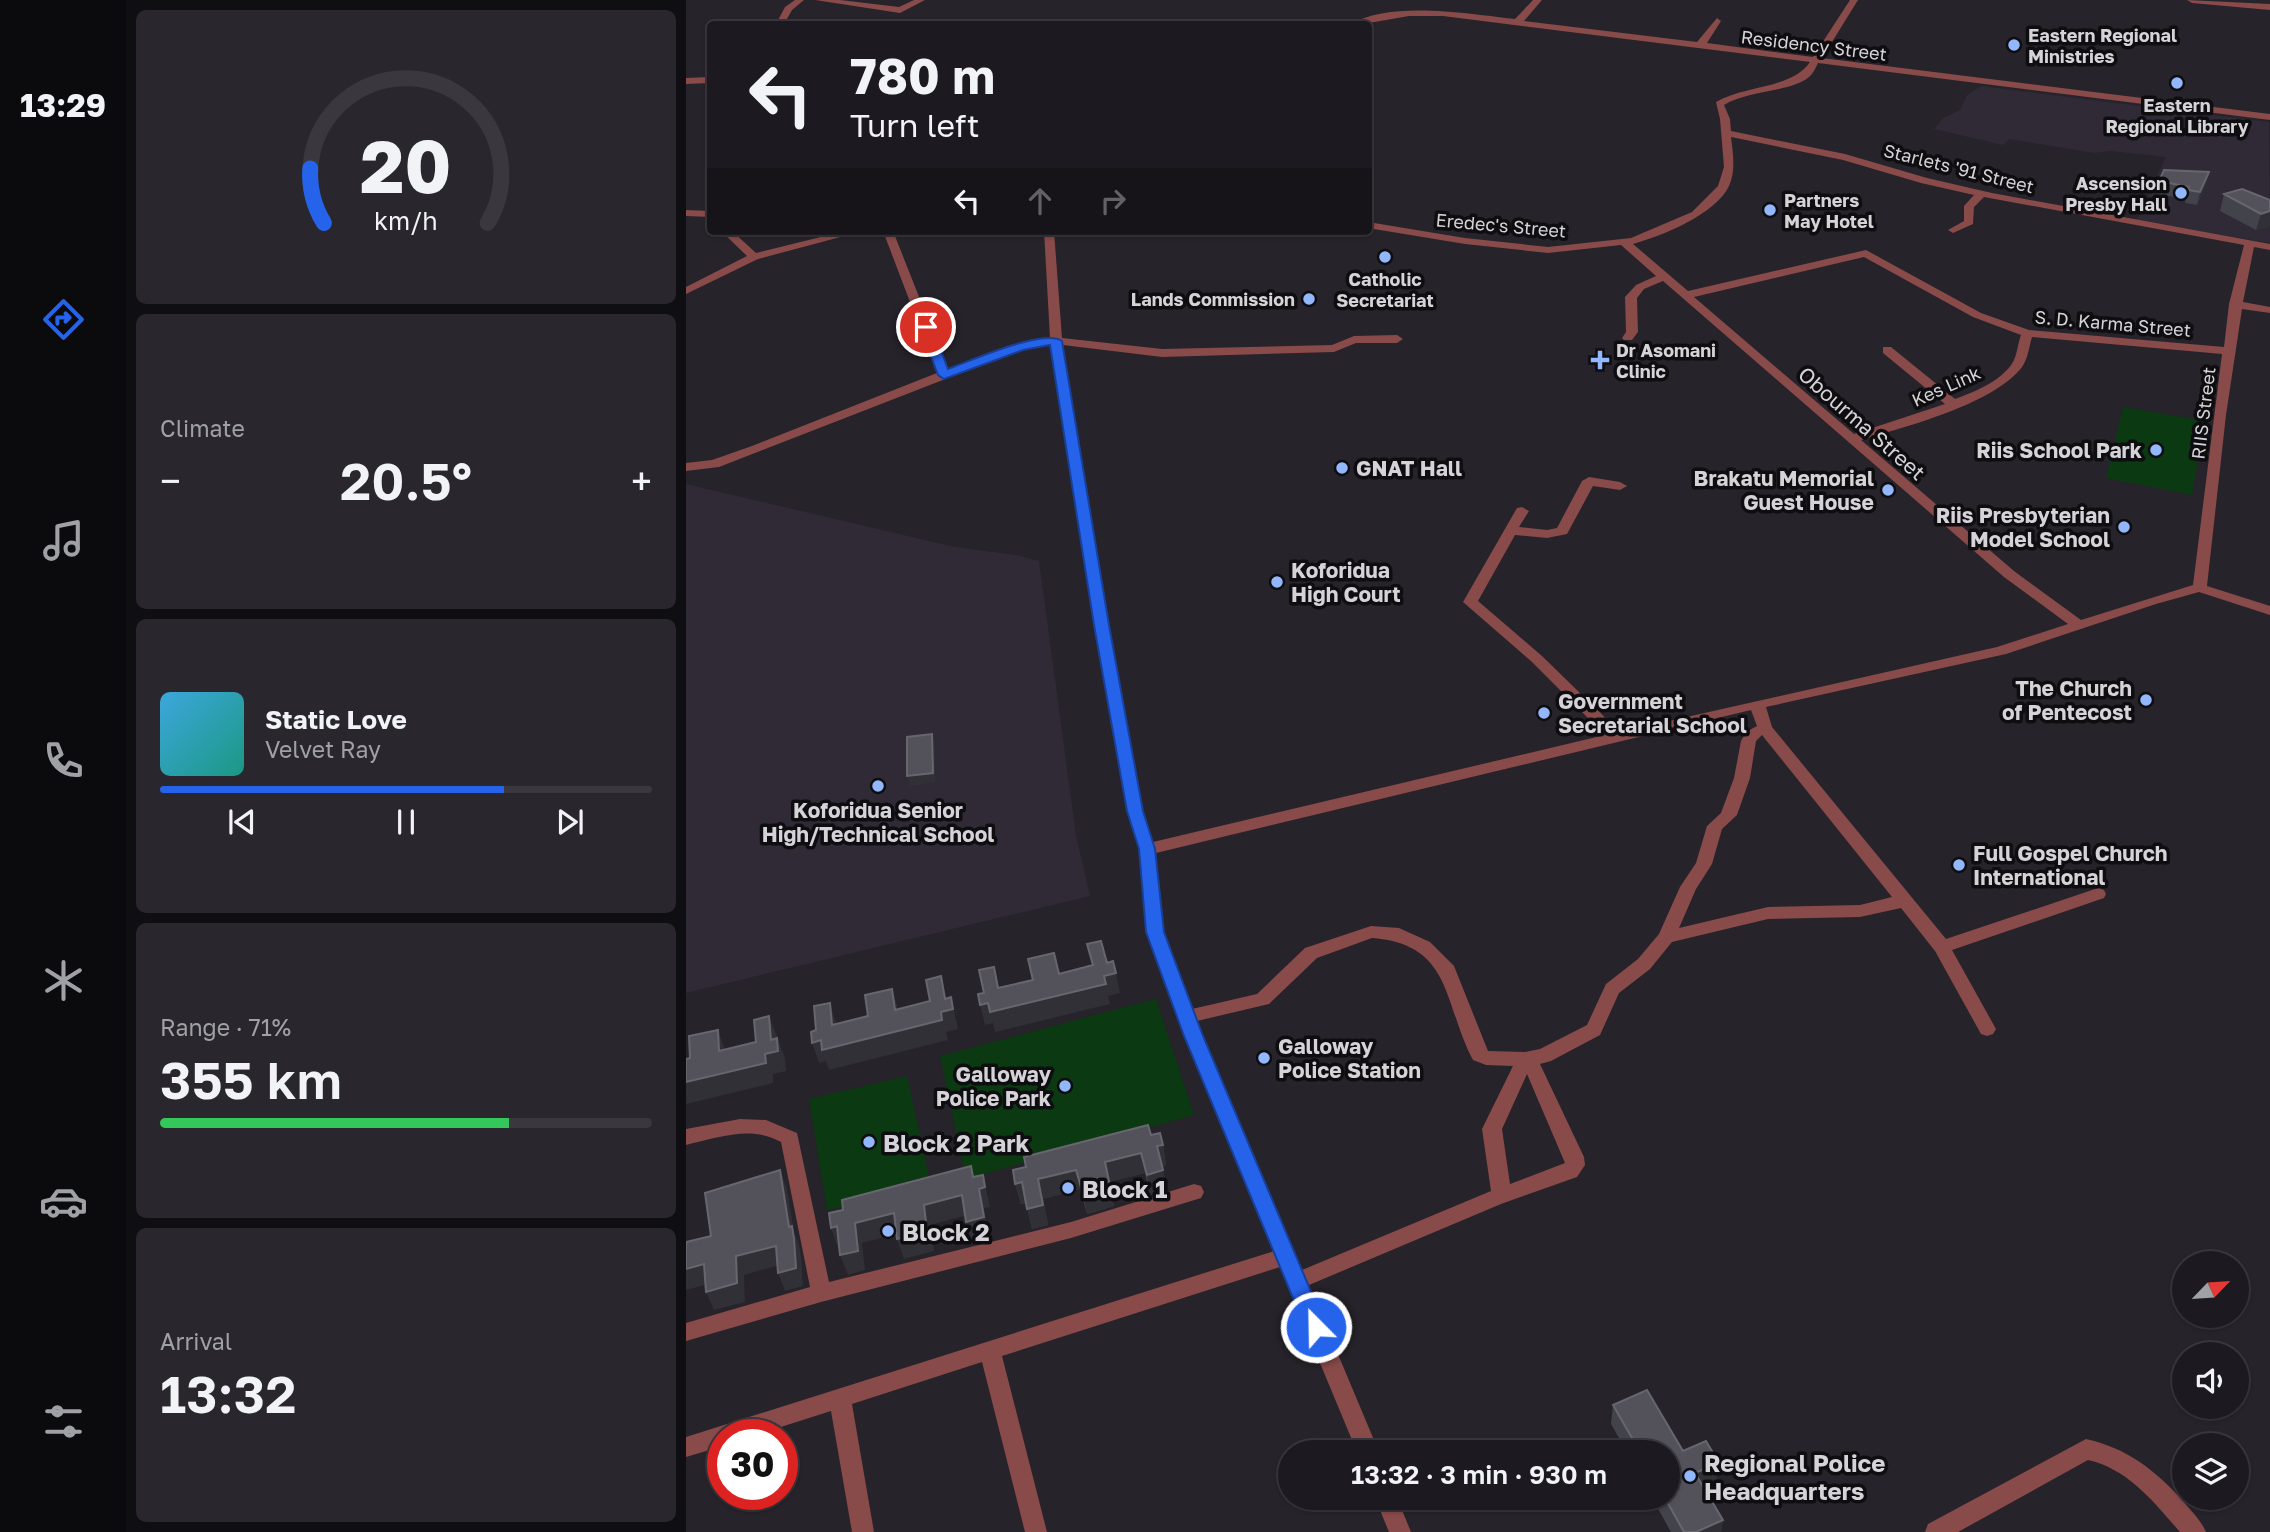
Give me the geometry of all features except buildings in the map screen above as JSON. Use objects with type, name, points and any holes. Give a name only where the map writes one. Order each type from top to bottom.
[{"type":"street","points":[[782,21],[789,9],[800,0]]},
{"type":"street","points":[[819,0],[896,10],[906,9],[921,0]]},
{"type":"street","points":[[1518,23],[1522,15],[1538,0]]},
{"type":"street","name":"Eredec's Street","points":[[1372,226],[1465,241],[1548,250],[1625,243],[1696,214],[1723,187],[1730,167],[1725,119],[1718,107],[1723,101],[1793,82],[1812,69],[1813,61],[1854,0]]},
{"type":"street","points":[[2192,0],[2270,7]]},
{"type":"street","name":"Residency Street","points":[[1365,21],[1419,12],[2270,117]]},
{"type":"street","points":[[1698,46],[1708,38],[1717,21]]},
{"type":"street","points":[[686,81],[707,80]]},
{"type":"street","name":"Starlets '91 Street","points":[[1725,133],[1845,157],[1981,194],[2270,247]]},
{"type":"street","points":[[1953,230],[1969,222],[1969,205],[1981,194]]},
{"type":"street","points":[[686,213],[707,213]]},
{"type":"street","points":[[730,235],[754,257]]},
{"type":"street","points":[[686,291],[754,257],[842,235]]},
{"type":"street","points":[[890,235],[944,375]]},
{"type":"street","points":[[1049,235],[1056,341],[1101,625],[1135,811],[1147,849],[1155,932],[1186,1017],[1363,1440]]},
{"type":"street","name":"Obourma Street","points":[[1625,243],[2009,574],[2080,626]]},
{"type":"street","name":"RIIS Street","points":[[2200,588],[2228,351],[2235,304],[2250,243]]},
{"type":"street","name":"S. D. Karma Street","points":[[1684,296],[1866,253],[1977,315],[2027,333],[2228,351]]},
{"type":"street","points":[[1628,338],[1632,332],[1631,297],[1640,287],[1663,277]]},
{"type":"street","points":[[2235,304],[2270,310]]},
{"type":"street","name":"Kes Link","points":[[1851,439],[1913,421],[2005,378],[2017,365],[2027,333]]},
{"type":"street","points":[[686,467],[714,464],[757,449],[1021,346],[1056,341],[1179,353],[1334,348],[1354,340],[1397,339]]},
{"type":"street","points":[[1887,350],[1952,403]]},
{"type":"street","points":[[1513,531],[1547,534],[1562,531],[1590,481],[1620,486]]},
{"type":"street","points":[[1522,511],[1513,531],[1470,602],[1537,659],[1618,739]]},
{"type":"street","points":[[1147,849],[1757,704],[2001,651],[2151,601],[2200,588],[2270,611]]},
{"type":"street","points":[[1757,704],[1765,727],[1942,947],[1987,1029]]},
{"type":"street","points":[[1186,1017],[1263,999],[1311,953],[1371,932],[1399,934],[1424,946],[1448,971],[1480,1055],[1486,1058],[1525,1059],[1544,1056],[1594,1030],[1612,989],[1644,964],[1666,937],[1688,887],[1704,864],[1715,826],[1729,815],[1732,799],[1744,774],[1744,751],[1749,739],[1756,730],[1765,727]]},
{"type":"street","points":[[1942,947],[2098,894]]},
{"type":"street","points":[[1666,937],[1768,913],[1860,911],[1903,901]]},
{"type":"street","points":[[1297,1281],[1502,1195],[1570,1171],[1575,1165],[1574,1157],[1534,1069],[1525,1059]]},
{"type":"street","points":[[1502,1195],[1492,1129],[1525,1059]]},
{"type":"street","points":[[686,1137],[747,1126],[766,1126],[780,1131],[790,1139],[821,1293]]},
{"type":"street","points":[[686,1332],[821,1293],[1071,1230],[1194,1192]]},
{"type":"street","points":[[776,1419],[1287,1256]]},
{"type":"street","points":[[990,1350],[1035,1532]]},
{"type":"street","points":[[840,1399],[863,1532]]},
{"type":"street","points":[[686,1447],[707,1440]]},
{"type":"street","points":[[1936,1532],[2086,1449],[2104,1451],[2134,1468],[2195,1532]]},
{"type":"street","points":[[1391,1510],[1400,1532]]},
{"type":"shaded area","points":[[1981,86],[2269,122],[2270,243],[2136,221],[2166,157],[2111,151],[2094,153],[2009,139],[2003,145],[1934,129],[1943,118],[1960,110],[1967,95]]},
{"type":"shaded area","name":"Koforidua Senior High/Technical School","points":[[686,484],[955,547],[1016,555],[1039,561],[1076,835],[1090,896],[686,993]]},
{"type":"green space","name":"Riis School Park","points":[[2123,407],[2205,421],[2192,495],[2106,478]]},
{"type":"green space","name":"Galloway Police Park","points":[[1156,999],[1194,1115],[966,1179],[940,1056]]},
{"type":"green space","name":"Block 2 Park","points":[[907,1076],[931,1186],[827,1210],[809,1099]]},
{"type":"place","name":"Eastern Regional Ministries","points":[[2014,45]]},
{"type":"place","name":"Eastern Regional Library","points":[[2177,83]]},
{"type":"place","name":"Ascension Presby Hall","points":[[2181,193]]},
{"type":"place","name":"Partners May Hotel","points":[[1770,210]]},
{"type":"place","name":"Catholic Secretariat","points":[[1385,257]]},
{"type":"place","name":"Lands Commission","points":[[1309,299]]},
{"type":"place","name":"Dr Asomani Clinic","points":[[1600,360]]},
{"type":"place","name":"Riis School Park","points":[[2156,450]]},
{"type":"place","name":"GNAT Hall","points":[[1342,468]]},
{"type":"place","name":"Brakatu Memorial Guest House","points":[[1888,490]]},
{"type":"place","name":"Riis Presbyterian Model School","points":[[2124,527]]},
{"type":"place","name":"Koforidua High Court","points":[[1277,582]]},
{"type":"place","name":"The Church of Pentecost","points":[[2146,700]]},
{"type":"place","name":"Government Secretarial School","points":[[1544,713]]},
{"type":"place","name":"Koforidua Senior High/Technical School","points":[[878,786]]},
{"type":"place","name":"Full Gospel Church International","points":[[1959,865]]},
{"type":"place","name":"Galloway Police Station","points":[[1264,1058]]},
{"type":"place","name":"Galloway Police Park","points":[[1065,1086]]},
{"type":"place","name":"Block 2 Park","points":[[869,1142]]},
{"type":"place","name":"Block 1","points":[[1068,1188]]},
{"type":"place","name":"Block 2","points":[[888,1231]]},
{"type":"place","name":"Regional Police Headquarters","points":[[1690,1476]]},
{"type":"route","points":[[926,327],[944,375],[1021,346],[1056,341],[1101,625],[1135,811],[1147,849],[1155,932],[1186,1017],[1316,1327]]}]
